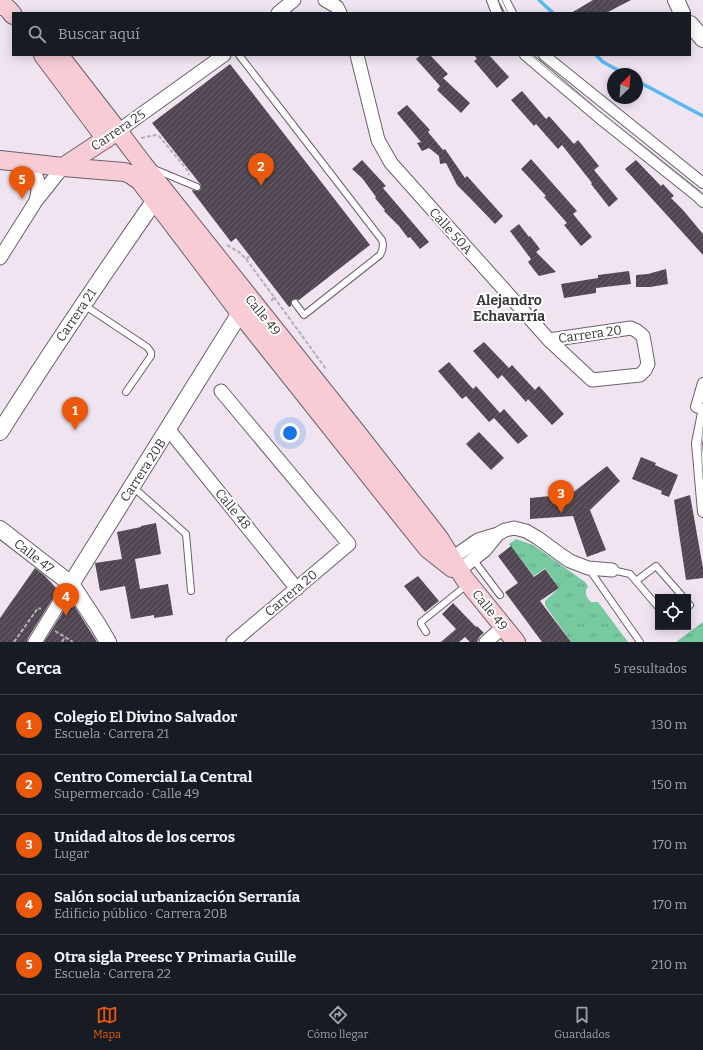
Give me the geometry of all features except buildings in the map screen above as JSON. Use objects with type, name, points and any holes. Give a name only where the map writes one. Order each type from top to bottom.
[{"type":"main road","points":[[16,0],[26,12]]},
{"type":"main road","points":[[0,6],[4,6],[9,9],[12,14]]},
{"type":"main road","name":"Calle 49","points":[[44,56],[87,114],[112,135]]},
{"type":"main road","name":"Calle 49","points":[[60,56],[112,135],[244,305],[390,488]]},
{"type":"main road","points":[[79,156],[88,131],[87,114]]},
{"type":"main road","name":"Carrera 25","points":[[63,167],[112,135]]},
{"type":"main road","points":[[0,160],[124,172],[130,174],[142,173]]},
{"type":"main road","name":"Calle 49","points":[[142,173],[155,200],[244,305],[264,317],[390,488],[428,549],[457,571],[516,642]]},
{"type":"street","points":[[279,12],[294,0]]},
{"type":"street","points":[[326,0],[337,7],[340,12]]},
{"type":"street","points":[[492,0],[497,12]]},
{"type":"street","points":[[504,0],[510,12]]},
{"type":"street","points":[[676,0],[682,12]]},
{"type":"street","points":[[691,25],[703,39]]},
{"type":"street","name":"Carrera 25","points":[[112,135],[223,56]]},
{"type":"street","name":"Calle 50A","points":[[357,56],[378,140],[390,163],[549,340],[592,380]]},
{"type":"street","points":[[526,56],[598,117],[703,202]]},
{"type":"street","points":[[545,56],[703,183]]},
{"type":"street","points":[[21,162],[32,170],[38,179],[39,185],[36,201]]},
{"type":"street","points":[[0,258],[4,244],[63,167]]},
{"type":"street","name":"Carrera 21","points":[[0,432],[83,304],[155,200]]},
{"type":"street","name":"Carrera 20B","points":[[35,642],[132,486],[169,430],[244,305]]},
{"type":"street","name":"Carrera 20","points":[[549,340],[631,328],[643,336],[648,364],[645,370],[640,374],[592,380]]},
{"type":"street","points":[[703,383],[696,407],[702,411],[697,443],[703,512]]},
{"type":"street","name":"Carrera 20","points":[[221,391],[349,544],[233,642]]},
{"type":"street","name":"Calle 48","points":[[169,430],[297,589]]},
{"type":"street","points":[[457,571],[478,540],[514,528],[526,531],[538,538],[570,561],[588,568],[612,570]]},
{"type":"street","name":"Calle 47","points":[[0,529],[68,590],[98,625],[108,642]]},
{"type":"street","points":[[457,571],[485,550],[498,534]]},
{"type":"street","points":[[486,642],[503,627]]},
{"type":"lane","points":[[240,56],[377,234],[384,247],[380,255],[304,315],[295,303]]},
{"type":"lane","points":[[142,173],[189,183],[197,187]]},
{"type":"lane","points":[[83,304],[148,347],[151,352],[151,356],[126,392]]},
{"type":"lane","points":[[132,486],[186,534],[191,591]]},
{"type":"lane","points":[[473,559],[500,595]]},
{"type":"lane","points":[[636,581],[656,566],[680,594]]},
{"type":"lane","points":[[588,568],[640,642]]},
{"type":"lane","points":[[612,570],[630,574],[655,603]]},
{"type":"lane","points":[[426,632],[421,622],[457,571]]},
{"type":"path","points":[[141,138],[155,135],[160,137],[188,171],[190,178],[189,183]]},
{"type":"path","points":[[223,241],[246,259],[274,297],[264,317]]},
{"type":"path","points":[[246,259],[250,256]]},
{"type":"path","points":[[14,642],[38,608]]},
{"type":"path","points":[[46,626],[73,642]]},
{"type":"path","points":[[62,642],[66,637]]},
{"type":"green space","points":[[516,539],[533,545],[585,582],[588,586],[586,594],[588,598],[591,602],[598,602],[628,642],[571,642],[545,605],[545,601],[559,588],[545,568],[534,576],[509,544]]},
{"type":"green space","points":[[703,622],[703,642],[676,642]]},
{"type":"waterway","points":[[539,0],[552,12]]},
{"type":"waterway","points":[[597,56],[603,62],[614,68]]},
{"type":"waterway","points":[[643,84],[703,116]]},
{"type":"tram line","points":[[502,0],[508,12]]},
{"type":"tram line","points":[[532,56],[703,195]]},
{"type":"tram line","points":[[703,427],[701,445],[703,479]]},
{"type":"place","name":"Centro Comercial La Central","points":[[261,186]]},
{"type":"place","name":"Otra sigla Preesc Y Primaria Guille","points":[[22,199]]},
{"type":"place","name":"Colegio El Divino Salvador","points":[[75,430]]},
{"type":"place","name":"Unidad altos de los cerros","points":[[561,513]]},
{"type":"place","name":"Salón social urbanización Serranía","points":[[66,616]]},
{"type":"district","name":"Alejandro Echavarría","points":[[509,308]]}]
